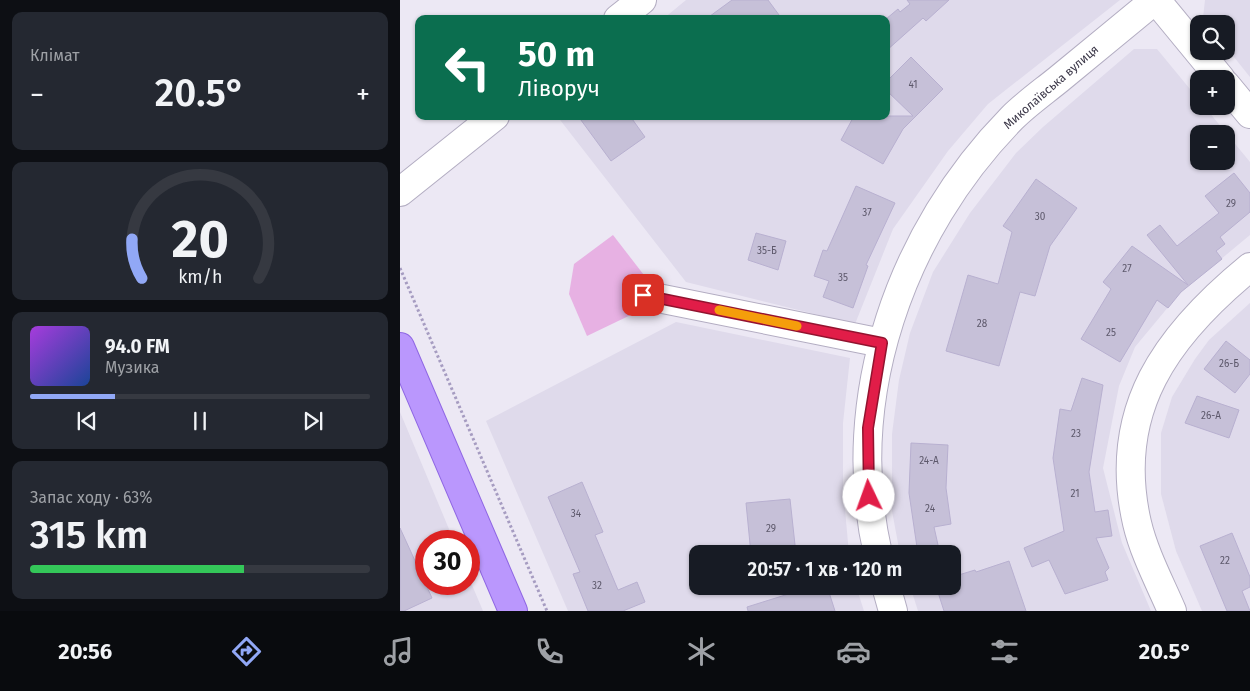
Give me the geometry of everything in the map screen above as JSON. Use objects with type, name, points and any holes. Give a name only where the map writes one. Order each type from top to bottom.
[{"type":"main road","points":[[400,347],[513,611]]},
{"type":"street","points":[[623,15],[642,0]]},
{"type":"street","points":[[1156,0],[1214,70]]},
{"type":"street","name":"Миколаївська вулиця","points":[[876,545],[872,527],[867,472],[868,428],[882,343],[897,294],[918,248],[942,205],[980,155],[1013,117],[1156,0]]},
{"type":"street","points":[[1235,96],[1250,114]]},
{"type":"street","points":[[400,192],[490,120]]},
{"type":"street","points":[[1172,611],[1137,524],[1130,486],[1131,447],[1140,407],[1160,362],[1183,331],[1220,292],[1250,267]]},
{"type":"street","points":[[643,295],[882,343]]},
{"type":"street","points":[[889,595],[893,611]]},
{"type":"path","points":[[400,268],[454,389],[546,611]]},
{"type":"shaded area","points":[[686,0],[1120,0],[988,104],[948,151],[893,229],[855,324],[686,282],[560,120],[890,120],[890,15],[668,15]]},
{"type":"shaded area","points":[[1205,0],[1250,0],[1250,77],[1235,58],[1235,15],[1203,15]]},
{"type":"shaded area","points":[[1134,49],[1157,49],[1190,89],[1190,115],[1211,115],[1220,125],[1190,125],[1190,170],[1235,170],[1235,144],[1250,162],[1250,235],[1179,294],[1135,347],[1119,386],[1103,468],[1122,543],[1151,611],[918,611],[913,595],[961,595],[961,545],[898,545],[892,511],[892,434],[899,380],[910,333],[933,272],[970,213],[1016,153],[1043,127]]},
{"type":"shaded area","points":[[613,235],[647,279],[639,311],[587,336],[569,294],[574,264]]},
{"type":"shaded area","points":[[1250,303],[1250,611],[1202,611],[1176,551],[1161,494],[1161,433],[1172,397],[1195,359],[1209,340]]},
{"type":"shaded area","points":[[676,322],[850,358],[843,423],[843,487],[848,545],[689,545],[689,595],[859,595],[864,611],[568,611],[486,421]]},
{"type":"shaded area","points":[[400,412],[449,530],[415,530],[415,595],[476,595],[483,611],[400,611]]},
{"type":"building","points":[[732,0],[768,0],[779,15],[711,15]]},
{"type":"building","points":[[907,0],[949,0],[926,21],[923,18],[890,47],[890,16],[898,9],[900,12],[910,4]]},
{"type":"building","points":[[911,57],[943,89],[903,129],[883,164],[841,140],[852,120],[890,120],[890,116],[913,116],[890,94],[890,78]]},
{"type":"building","points":[[581,120],[633,120],[645,137],[611,161]]},
{"type":"building","points":[[1234,173],[1250,193],[1250,212],[1220,237],[1225,244],[1216,251],[1222,259],[1181,292],[1168,308],[1157,300],[1120,362],[1081,339],[1111,289],[1103,282],[1132,246],[1188,285],[1147,235],[1160,225],[1177,246],[1219,213],[1205,196]]},
{"type":"building","points":[[1036,179],[1077,208],[1050,246],[1035,296],[1020,292],[999,366],[946,351],[968,275],[998,284],[1012,232],[1003,226]]},
{"type":"building","points":[[856,186],[895,203],[866,265],[868,266],[853,308],[823,297],[829,281],[814,276],[823,250],[827,251]]},
{"type":"building","points":[[756,233],[786,241],[778,270],[748,260]]},
{"type":"building","points":[[1226,341],[1250,360],[1250,374],[1235,393],[1204,369]]},
{"type":"building","points":[[1082,378],[1103,385],[1089,472],[1095,512],[1108,510],[1112,536],[1096,538],[1109,568],[1105,572],[1108,580],[1065,594],[1049,560],[1032,567],[1024,548],[1064,531],[1053,458],[1060,409],[1071,411]]},
{"type":"building","points":[[1197,396],[1239,410],[1229,438],[1185,423]]},
{"type":"building","points":[[911,443],[948,445],[946,488],[951,524],[934,527],[938,545],[917,545],[909,493]]},
{"type":"building","points":[[582,482],[603,532],[595,535],[618,590],[637,582],[645,602],[623,611],[588,611],[573,574],[580,572],[548,497]]},
{"type":"building","points":[[790,499],[795,545],[750,545],[746,503]]},
{"type":"building","points":[[400,528],[415,561],[415,595],[431,595],[432,598],[404,611],[400,611]]},
{"type":"building","points":[[1232,533],[1250,577],[1250,587],[1242,591],[1250,611],[1227,611],[1200,546]]},
{"type":"building","points":[[1009,561],[1026,611],[944,611],[939,595],[961,595],[961,574],[975,570],[976,572]]},
{"type":"building","points":[[785,595],[830,595],[835,611],[748,611],[747,607]]},
{"type":"slow traffic","points":[[719,310],[797,326]]},
{"type":"route","points":[[643,295],[882,343],[868,428],[867,480],[869,496]]}]
